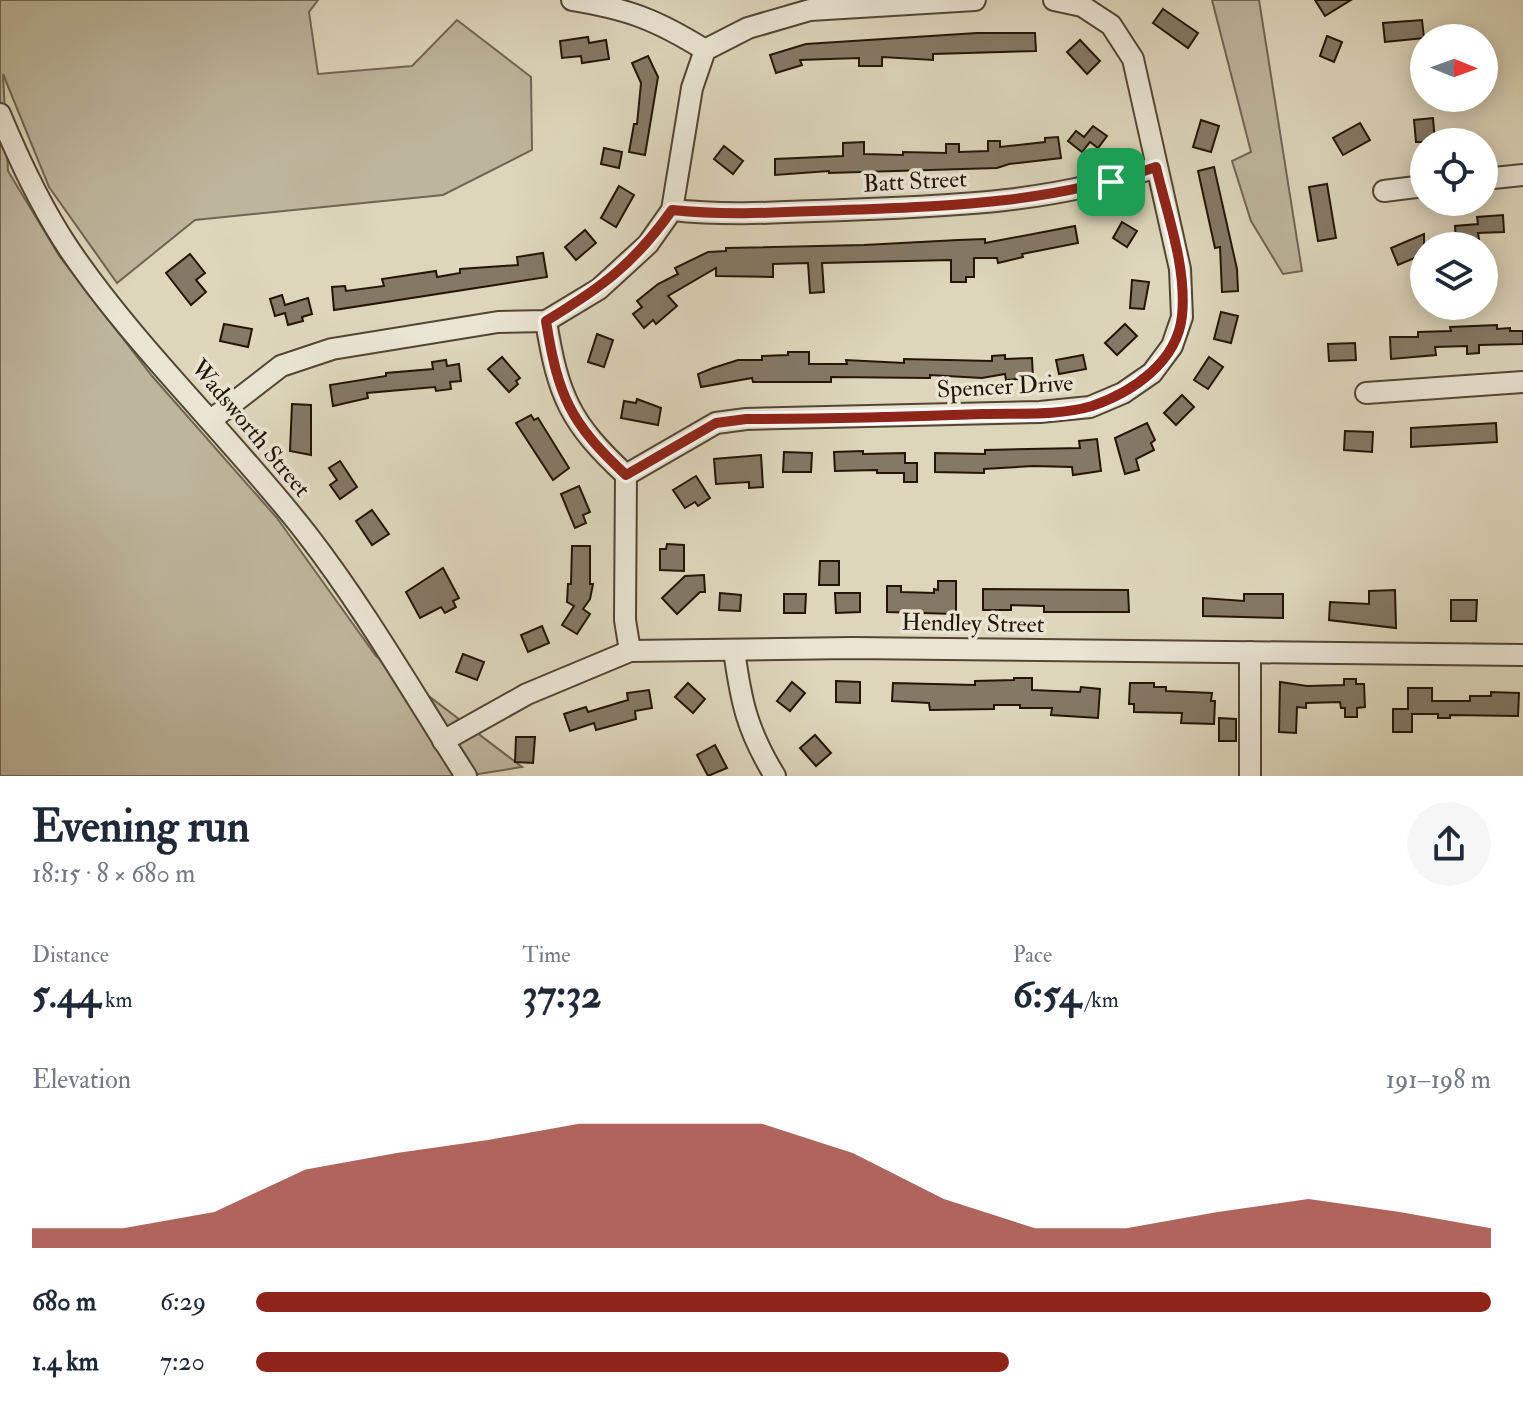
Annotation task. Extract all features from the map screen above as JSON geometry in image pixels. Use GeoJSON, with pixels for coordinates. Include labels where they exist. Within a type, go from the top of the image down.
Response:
{"type":"FeatureCollection","features":[{"type":"Feature","properties":{"kind":"street"},"geometry":{"type":"LineString","coordinates":[[572,0],[621,8],[663,24],[705,50]]}},
{"type":"Feature","properties":{"kind":"street"},"geometry":{"type":"LineString","coordinates":[[211,420],[281,366],[332,349],[498,322],[546,321],[599,289],[648,244],[672,210],[692,88],[705,50],[748,28],[810,10],[975,0]]}},
{"type":"Feature","properties":{"kind":"street","name":"Spencer Drive"},"geometry":{"type":"LineString","coordinates":[[626,475],[716,423],[746,419],[1040,412],[1090,407],[1123,393],[1152,373],[1172,346],[1182,317],[1180,269],[1133,59],[1111,25],[1082,6],[1054,0]]}},
{"type":"Feature","properties":{"kind":"street","name":"Wadsworth Street"},"geometry":{"type":"LineString","coordinates":[[0,114],[32,186],[68,247],[102,294],[314,545],[466,776]]}},
{"type":"Feature","properties":{"kind":"street","name":"Batt Street"},"geometry":{"type":"LineString","coordinates":[[672,210],[712,214],[952,206],[1040,198],[1111,182],[1156,167]]}},
{"type":"Feature","properties":{"kind":"street"},"geometry":{"type":"LineString","coordinates":[[1498,178],[1523,175]]}},
{"type":"Feature","properties":{"kind":"street"},"geometry":{"type":"LineString","coordinates":[[1384,191],[1410,188]]}},
{"type":"Feature","properties":{"kind":"street"},"geometry":{"type":"LineString","coordinates":[[546,321],[554,368],[571,414],[599,450],[626,475],[625,620],[630,651]]}},
{"type":"Feature","properties":{"kind":"street"},"geometry":{"type":"LineString","coordinates":[[1366,393],[1523,382]]}},
{"type":"Feature","properties":{"kind":"street","name":"Hendley Street"},"geometry":{"type":"LineString","coordinates":[[443,741],[527,694],[630,651],[852,648],[1523,655]]}},
{"type":"Feature","properties":{"kind":"street"},"geometry":{"type":"LineString","coordinates":[[734,650],[742,707],[756,745],[775,776]]}},
{"type":"Feature","properties":{"kind":"street"},"geometry":{"type":"LineString","coordinates":[[1250,652],[1250,776]]}},
{"type":"Feature","properties":{"kind":"shaded area"},"geometry":{"type":"Polygon","coordinates":[[[0,0],[318,0],[309,12],[318,74],[412,66],[457,20],[531,77],[532,150],[443,195],[195,220],[117,283],[49,187],[3,74],[8,171],[60,257],[152,376],[277,518],[376,656],[522,767],[466,776],[0,776],[0,0]]]}},
{"type":"Feature","properties":{"kind":"shaded area"},"geometry":{"type":"Polygon","coordinates":[[[1212,0],[1259,0],[1302,271],[1283,274],[1251,221],[1232,161],[1251,152],[1212,0]]]}},
{"type":"Feature","properties":{"kind":"building"},"geometry":{"type":"Polygon","coordinates":[[[1315,0],[1351,0],[1325,16],[1315,0]]]}},
{"type":"Feature","properties":{"kind":"building"},"geometry":{"type":"Polygon","coordinates":[[[1163,9],[1198,33],[1188,48],[1153,23],[1163,9]]]}},
{"type":"Feature","properties":{"kind":"building"},"geometry":{"type":"Polygon","coordinates":[[[1422,20],[1422,24],[1410,24],[1410,39],[1385,42],[1383,23],[1422,20]]]}},
{"type":"Feature","properties":{"kind":"building"},"geometry":{"type":"Polygon","coordinates":[[[977,33],[1035,33],[1036,51],[933,54],[933,60],[882,57],[882,66],[859,66],[859,58],[800,60],[802,65],[776,73],[770,55],[806,44],[977,33]]]}},
{"type":"Feature","properties":{"kind":"building"},"geometry":{"type":"Polygon","coordinates":[[[1327,36],[1342,42],[1334,62],[1320,56],[1327,36]]]}},
{"type":"Feature","properties":{"kind":"building"},"geometry":{"type":"Polygon","coordinates":[[[588,37],[589,43],[606,40],[609,59],[582,63],[581,56],[562,58],[560,41],[588,37]]]}},
{"type":"Feature","properties":{"kind":"building"},"geometry":{"type":"Polygon","coordinates":[[[1080,40],[1100,61],[1087,74],[1067,52],[1080,40]]]}},
{"type":"Feature","properties":{"kind":"building"},"geometry":{"type":"Polygon","coordinates":[[[648,56],[658,77],[645,155],[629,152],[634,124],[637,124],[641,83],[632,63],[648,56]]]}},
{"type":"Feature","properties":{"kind":"building"},"geometry":{"type":"Polygon","coordinates":[[[1433,118],[1434,128],[1415,128],[1414,120],[1433,118]]]}},
{"type":"Feature","properties":{"kind":"building"},"geometry":{"type":"Polygon","coordinates":[[[1201,120],[1219,126],[1211,152],[1193,147],[1201,120]]]}},
{"type":"Feature","properties":{"kind":"building"},"geometry":{"type":"Polygon","coordinates":[[[1360,123],[1370,140],[1343,155],[1333,138],[1360,123]]]}},
{"type":"Feature","properties":{"kind":"building"},"geometry":{"type":"Polygon","coordinates":[[[1093,126],[1107,136],[1098,148],[1090,142],[1082,152],[1068,141],[1076,131],[1084,137],[1093,126]]]}},
{"type":"Feature","properties":{"kind":"building"},"geometry":{"type":"Polygon","coordinates":[[[1058,137],[1061,158],[997,168],[775,175],[775,159],[843,156],[843,143],[864,142],[864,154],[903,155],[903,152],[946,153],[946,144],[959,144],[959,152],[988,151],[988,141],[1000,141],[1000,147],[1045,142],[1045,138],[1058,137]]]}},
{"type":"Feature","properties":{"kind":"building"},"geometry":{"type":"Polygon","coordinates":[[[724,146],[743,161],[733,174],[714,159],[724,146]]]}},
{"type":"Feature","properties":{"kind":"building"},"geometry":{"type":"Polygon","coordinates":[[[604,148],[622,152],[619,168],[601,164],[604,148]]]}},
{"type":"Feature","properties":{"kind":"building"},"geometry":{"type":"Polygon","coordinates":[[[1214,167],[1237,269],[1238,291],[1222,292],[1220,247],[1215,248],[1198,171],[1214,167]]]}},
{"type":"Feature","properties":{"kind":"building"},"geometry":{"type":"Polygon","coordinates":[[[1327,184],[1336,238],[1318,241],[1309,187],[1327,184]]]}},
{"type":"Feature","properties":{"kind":"building"},"geometry":{"type":"Polygon","coordinates":[[[619,186],[634,195],[616,227],[601,218],[619,186]]]}},
{"type":"Feature","properties":{"kind":"building"},"geometry":{"type":"Polygon","coordinates":[[[1503,215],[1504,232],[1455,232],[1455,226],[1478,224],[1477,217],[1503,215]]]}},
{"type":"Feature","properties":{"kind":"building"},"geometry":{"type":"Polygon","coordinates":[[[1122,222],[1137,231],[1127,247],[1113,238],[1122,222]]]}},
{"type":"Feature","properties":{"kind":"building"},"geometry":{"type":"Polygon","coordinates":[[[1075,226],[1078,243],[1022,254],[1023,257],[998,263],[997,258],[974,258],[974,277],[966,277],[966,282],[951,282],[951,260],[822,263],[824,292],[810,293],[808,263],[773,264],[773,277],[716,276],[716,268],[668,296],[677,306],[656,324],[653,320],[644,328],[633,314],[642,307],[637,301],[658,284],[678,274],[675,268],[708,252],[726,251],[726,248],[985,239],[985,243],[1075,226]]]}},
{"type":"Feature","properties":{"kind":"building"},"geometry":{"type":"Polygon","coordinates":[[[585,230],[596,243],[576,260],[565,247],[585,230]]]}},
{"type":"Feature","properties":{"kind":"building"},"geometry":{"type":"Polygon","coordinates":[[[1410,240],[1410,260],[1398,265],[1391,248],[1410,240]]]}},
{"type":"Feature","properties":{"kind":"building"},"geometry":{"type":"Polygon","coordinates":[[[543,253],[547,277],[334,310],[332,287],[345,286],[346,291],[384,286],[382,279],[436,271],[437,277],[460,273],[460,269],[518,265],[517,257],[543,253]]]}},
{"type":"Feature","properties":{"kind":"building"},"geometry":{"type":"Polygon","coordinates":[[[190,254],[205,273],[196,280],[206,292],[191,305],[166,273],[190,254]]]}},
{"type":"Feature","properties":{"kind":"building"},"geometry":{"type":"Polygon","coordinates":[[[1132,280],[1149,282],[1144,309],[1130,308],[1132,280]]]}},
{"type":"Feature","properties":{"kind":"building"},"geometry":{"type":"Polygon","coordinates":[[[282,295],[285,305],[308,298],[312,314],[302,317],[303,321],[288,325],[285,313],[275,316],[270,299],[282,295]]]}},
{"type":"Feature","properties":{"kind":"building"},"geometry":{"type":"Polygon","coordinates":[[[1221,312],[1238,316],[1231,343],[1214,339],[1221,312]]]}},
{"type":"Feature","properties":{"kind":"building"},"geometry":{"type":"Polygon","coordinates":[[[224,324],[252,329],[248,347],[220,341],[224,324]]]}},
{"type":"Feature","properties":{"kind":"building"},"geometry":{"type":"Polygon","coordinates":[[[1125,324],[1137,336],[1117,355],[1105,343],[1125,324]]]}},
{"type":"Feature","properties":{"kind":"building"},"geometry":{"type":"Polygon","coordinates":[[[1497,325],[1497,329],[1523,331],[1523,344],[1479,345],[1479,353],[1467,354],[1467,346],[1435,347],[1436,355],[1391,359],[1390,337],[1418,337],[1418,332],[1451,331],[1450,327],[1497,325]]]}},
{"type":"Feature","properties":{"kind":"building"},"geometry":{"type":"Polygon","coordinates":[[[597,334],[613,340],[604,367],[588,362],[597,334]]]}},
{"type":"Feature","properties":{"kind":"building"},"geometry":{"type":"Polygon","coordinates":[[[1355,343],[1356,360],[1329,361],[1328,344],[1355,343]]]}},
{"type":"Feature","properties":{"kind":"building"},"geometry":{"type":"Polygon","coordinates":[[[788,352],[809,352],[809,364],[847,364],[846,360],[904,363],[904,359],[992,361],[992,356],[1005,355],[1005,359],[1032,358],[1033,378],[1006,380],[1005,374],[982,378],[930,375],[930,378],[831,377],[831,382],[753,382],[752,378],[701,387],[698,374],[738,360],[762,360],[762,356],[788,355],[788,352]]]}},
{"type":"Feature","properties":{"kind":"building"},"geometry":{"type":"Polygon","coordinates":[[[1083,355],[1086,369],[1059,374],[1056,360],[1083,355]]]}},
{"type":"Feature","properties":{"kind":"building"},"geometry":{"type":"Polygon","coordinates":[[[502,357],[520,378],[509,392],[488,369],[502,357]]]}},
{"type":"Feature","properties":{"kind":"building"},"geometry":{"type":"Polygon","coordinates":[[[1209,357],[1223,367],[1208,389],[1194,380],[1209,357]]]}},
{"type":"Feature","properties":{"kind":"building"},"geometry":{"type":"Polygon","coordinates":[[[446,360],[447,366],[459,364],[461,381],[450,382],[451,389],[436,391],[435,387],[367,393],[368,398],[333,406],[330,385],[386,376],[386,373],[433,369],[432,362],[446,360]]]}},
{"type":"Feature","properties":{"kind":"building"},"geometry":{"type":"Polygon","coordinates":[[[1182,395],[1194,407],[1176,425],[1164,413],[1182,395]]]}},
{"type":"Feature","properties":{"kind":"building"},"geometry":{"type":"Polygon","coordinates":[[[637,399],[661,408],[658,425],[621,418],[624,401],[636,403],[637,399]]]}},
{"type":"Feature","properties":{"kind":"building"},"geometry":{"type":"Polygon","coordinates":[[[292,404],[311,405],[311,455],[290,451],[292,404]]]}},
{"type":"Feature","properties":{"kind":"building"},"geometry":{"type":"Polygon","coordinates":[[[531,415],[534,420],[538,418],[569,468],[553,480],[516,423],[531,415]]]}},
{"type":"Feature","properties":{"kind":"building"},"geometry":{"type":"Polygon","coordinates":[[[1147,423],[1155,440],[1151,443],[1154,450],[1136,459],[1139,470],[1125,474],[1115,438],[1147,423]]]}},
{"type":"Feature","properties":{"kind":"building"},"geometry":{"type":"Polygon","coordinates":[[[1496,423],[1497,442],[1411,447],[1411,428],[1496,423]]]}},
{"type":"Feature","properties":{"kind":"building"},"geometry":{"type":"Polygon","coordinates":[[[1345,431],[1373,432],[1372,452],[1344,450],[1345,431]]]}},
{"type":"Feature","properties":{"kind":"building"},"geometry":{"type":"Polygon","coordinates":[[[1097,439],[1101,471],[1073,475],[1072,467],[1033,466],[984,469],[984,473],[935,472],[935,453],[985,454],[985,450],[1080,448],[1079,441],[1097,439]]]}},
{"type":"Feature","properties":{"kind":"building"},"geometry":{"type":"Polygon","coordinates":[[[863,451],[863,454],[905,453],[905,463],[917,463],[917,482],[904,482],[904,473],[835,471],[834,452],[863,451]]]}},
{"type":"Feature","properties":{"kind":"building"},"geometry":{"type":"Polygon","coordinates":[[[784,452],[812,453],[811,472],[783,472],[784,452]]]}},
{"type":"Feature","properties":{"kind":"building"},"geometry":{"type":"Polygon","coordinates":[[[761,455],[763,487],[749,488],[749,482],[716,484],[714,459],[761,455]]]}},
{"type":"Feature","properties":{"kind":"building"},"geometry":{"type":"Polygon","coordinates":[[[340,461],[357,487],[340,499],[330,485],[337,480],[329,468],[340,461]]]}},
{"type":"Feature","properties":{"kind":"building"},"geometry":{"type":"Polygon","coordinates":[[[696,476],[710,498],[698,506],[695,502],[685,508],[673,490],[696,476]]]}},
{"type":"Feature","properties":{"kind":"building"},"geometry":{"type":"Polygon","coordinates":[[[579,486],[590,512],[583,515],[586,523],[575,528],[561,494],[579,486]]]}},
{"type":"Feature","properties":{"kind":"building"},"geometry":{"type":"Polygon","coordinates":[[[372,510],[389,534],[372,545],[356,521],[372,510]]]}},
{"type":"Feature","properties":{"kind":"building"},"geometry":{"type":"Polygon","coordinates":[[[667,544],[684,545],[684,571],[660,570],[660,549],[666,549],[667,544]]]}},
{"type":"Feature","properties":{"kind":"building"},"geometry":{"type":"Polygon","coordinates":[[[572,546],[590,546],[590,584],[593,584],[590,599],[583,609],[590,614],[577,634],[562,625],[574,606],[567,602],[572,546]]]}},
{"type":"Feature","properties":{"kind":"building"},"geometry":{"type":"Polygon","coordinates":[[[820,561],[839,561],[839,585],[819,585],[820,561]]]}},
{"type":"Feature","properties":{"kind":"building"},"geometry":{"type":"Polygon","coordinates":[[[443,568],[459,598],[453,601],[456,607],[445,613],[441,607],[420,618],[406,592],[443,568]]]}},
{"type":"Feature","properties":{"kind":"building"},"geometry":{"type":"Polygon","coordinates":[[[704,575],[705,592],[700,592],[677,614],[662,598],[685,576],[704,575]]]}},
{"type":"Feature","properties":{"kind":"building"},"geometry":{"type":"Polygon","coordinates":[[[938,581],[956,581],[956,614],[887,612],[887,586],[901,586],[901,592],[934,593],[934,589],[938,590],[938,581]]]}},
{"type":"Feature","properties":{"kind":"building"},"geometry":{"type":"Polygon","coordinates":[[[983,589],[1128,590],[1129,612],[1044,612],[1044,606],[1011,605],[1011,610],[983,610],[983,589]]]}},
{"type":"Feature","properties":{"kind":"building"},"geometry":{"type":"Polygon","coordinates":[[[1395,590],[1396,628],[1329,620],[1330,602],[1369,604],[1369,591],[1395,590]]]}},
{"type":"Feature","properties":{"kind":"building"},"geometry":{"type":"Polygon","coordinates":[[[720,593],[741,595],[740,611],[719,610],[720,593]]]}},
{"type":"Feature","properties":{"kind":"building"},"geometry":{"type":"Polygon","coordinates":[[[835,593],[860,593],[860,612],[836,613],[835,593]]]}},
{"type":"Feature","properties":{"kind":"building"},"geometry":{"type":"Polygon","coordinates":[[[784,594],[806,594],[805,613],[784,613],[784,594]]]}},
{"type":"Feature","properties":{"kind":"building"},"geometry":{"type":"Polygon","coordinates":[[[1244,594],[1283,594],[1283,618],[1203,616],[1203,598],[1244,601],[1244,594]]]}},
{"type":"Feature","properties":{"kind":"building"},"geometry":{"type":"Polygon","coordinates":[[[1451,600],[1477,600],[1476,621],[1451,621],[1451,600]]]}},
{"type":"Feature","properties":{"kind":"building"},"geometry":{"type":"Polygon","coordinates":[[[542,626],[549,643],[528,652],[521,635],[542,626]]]}},
{"type":"Feature","properties":{"kind":"building"},"geometry":{"type":"Polygon","coordinates":[[[463,654],[484,662],[477,680],[456,672],[463,654]]]}},
{"type":"Feature","properties":{"kind":"building"},"geometry":{"type":"Polygon","coordinates":[[[1032,678],[1032,690],[1080,692],[1081,687],[1100,689],[1098,718],[1051,715],[1052,708],[1020,708],[1020,705],[994,705],[994,709],[930,710],[929,703],[892,701],[893,683],[975,685],[975,681],[1032,678]]]}},
{"type":"Feature","properties":{"kind":"building"},"geometry":{"type":"Polygon","coordinates":[[[1344,679],[1356,679],[1356,684],[1364,684],[1365,707],[1357,708],[1357,717],[1345,717],[1345,708],[1341,708],[1340,702],[1306,703],[1306,708],[1297,707],[1296,733],[1279,732],[1280,682],[1307,686],[1344,685],[1344,679]]]}},
{"type":"Feature","properties":{"kind":"building"},"geometry":{"type":"Polygon","coordinates":[[[836,681],[860,682],[860,703],[836,702],[836,681]]]}},
{"type":"Feature","properties":{"kind":"building"},"geometry":{"type":"Polygon","coordinates":[[[792,682],[805,693],[790,711],[777,701],[792,682]]]}},
{"type":"Feature","properties":{"kind":"building"},"geometry":{"type":"Polygon","coordinates":[[[688,683],[705,699],[693,713],[675,697],[688,683]]]}},
{"type":"Feature","properties":{"kind":"building"},"geometry":{"type":"Polygon","coordinates":[[[1130,683],[1154,683],[1154,687],[1166,687],[1166,691],[1212,693],[1211,701],[1215,701],[1214,724],[1181,723],[1182,713],[1134,712],[1134,704],[1129,704],[1130,683]]]}},
{"type":"Feature","properties":{"kind":"building"},"geometry":{"type":"Polygon","coordinates":[[[1408,688],[1432,688],[1432,701],[1470,701],[1470,696],[1491,696],[1491,692],[1519,693],[1518,716],[1450,715],[1450,718],[1438,718],[1438,714],[1412,714],[1412,732],[1393,732],[1393,709],[1408,709],[1408,688]]]}},
{"type":"Feature","properties":{"kind":"building"},"geometry":{"type":"Polygon","coordinates":[[[649,690],[652,708],[635,711],[636,719],[596,730],[594,723],[570,731],[564,714],[586,707],[588,712],[628,700],[627,693],[649,690]]]}},
{"type":"Feature","properties":{"kind":"building"},"geometry":{"type":"Polygon","coordinates":[[[1219,718],[1236,719],[1236,741],[1219,741],[1219,718]]]}},
{"type":"Feature","properties":{"kind":"building"},"geometry":{"type":"Polygon","coordinates":[[[815,735],[831,753],[816,766],[800,748],[815,735]]]}},
{"type":"Feature","properties":{"kind":"building"},"geometry":{"type":"Polygon","coordinates":[[[516,737],[535,737],[533,763],[515,762],[516,737]]]}},
{"type":"Feature","properties":{"kind":"building"},"geometry":{"type":"Polygon","coordinates":[[[715,745],[727,768],[708,776],[697,755],[715,745]]]}},
{"type":"Feature","properties":{"kind":"route"},"geometry":{"type":"LineString","coordinates":[[1156,167],[1180,269],[1182,317],[1172,346],[1152,373],[1123,393],[1090,407],[1040,412],[746,419],[716,423],[626,475],[599,450],[571,414],[554,368],[546,321],[599,289],[648,244],[672,210],[712,214],[952,206],[1040,198],[1111,182],[1156,167]]}}]}
